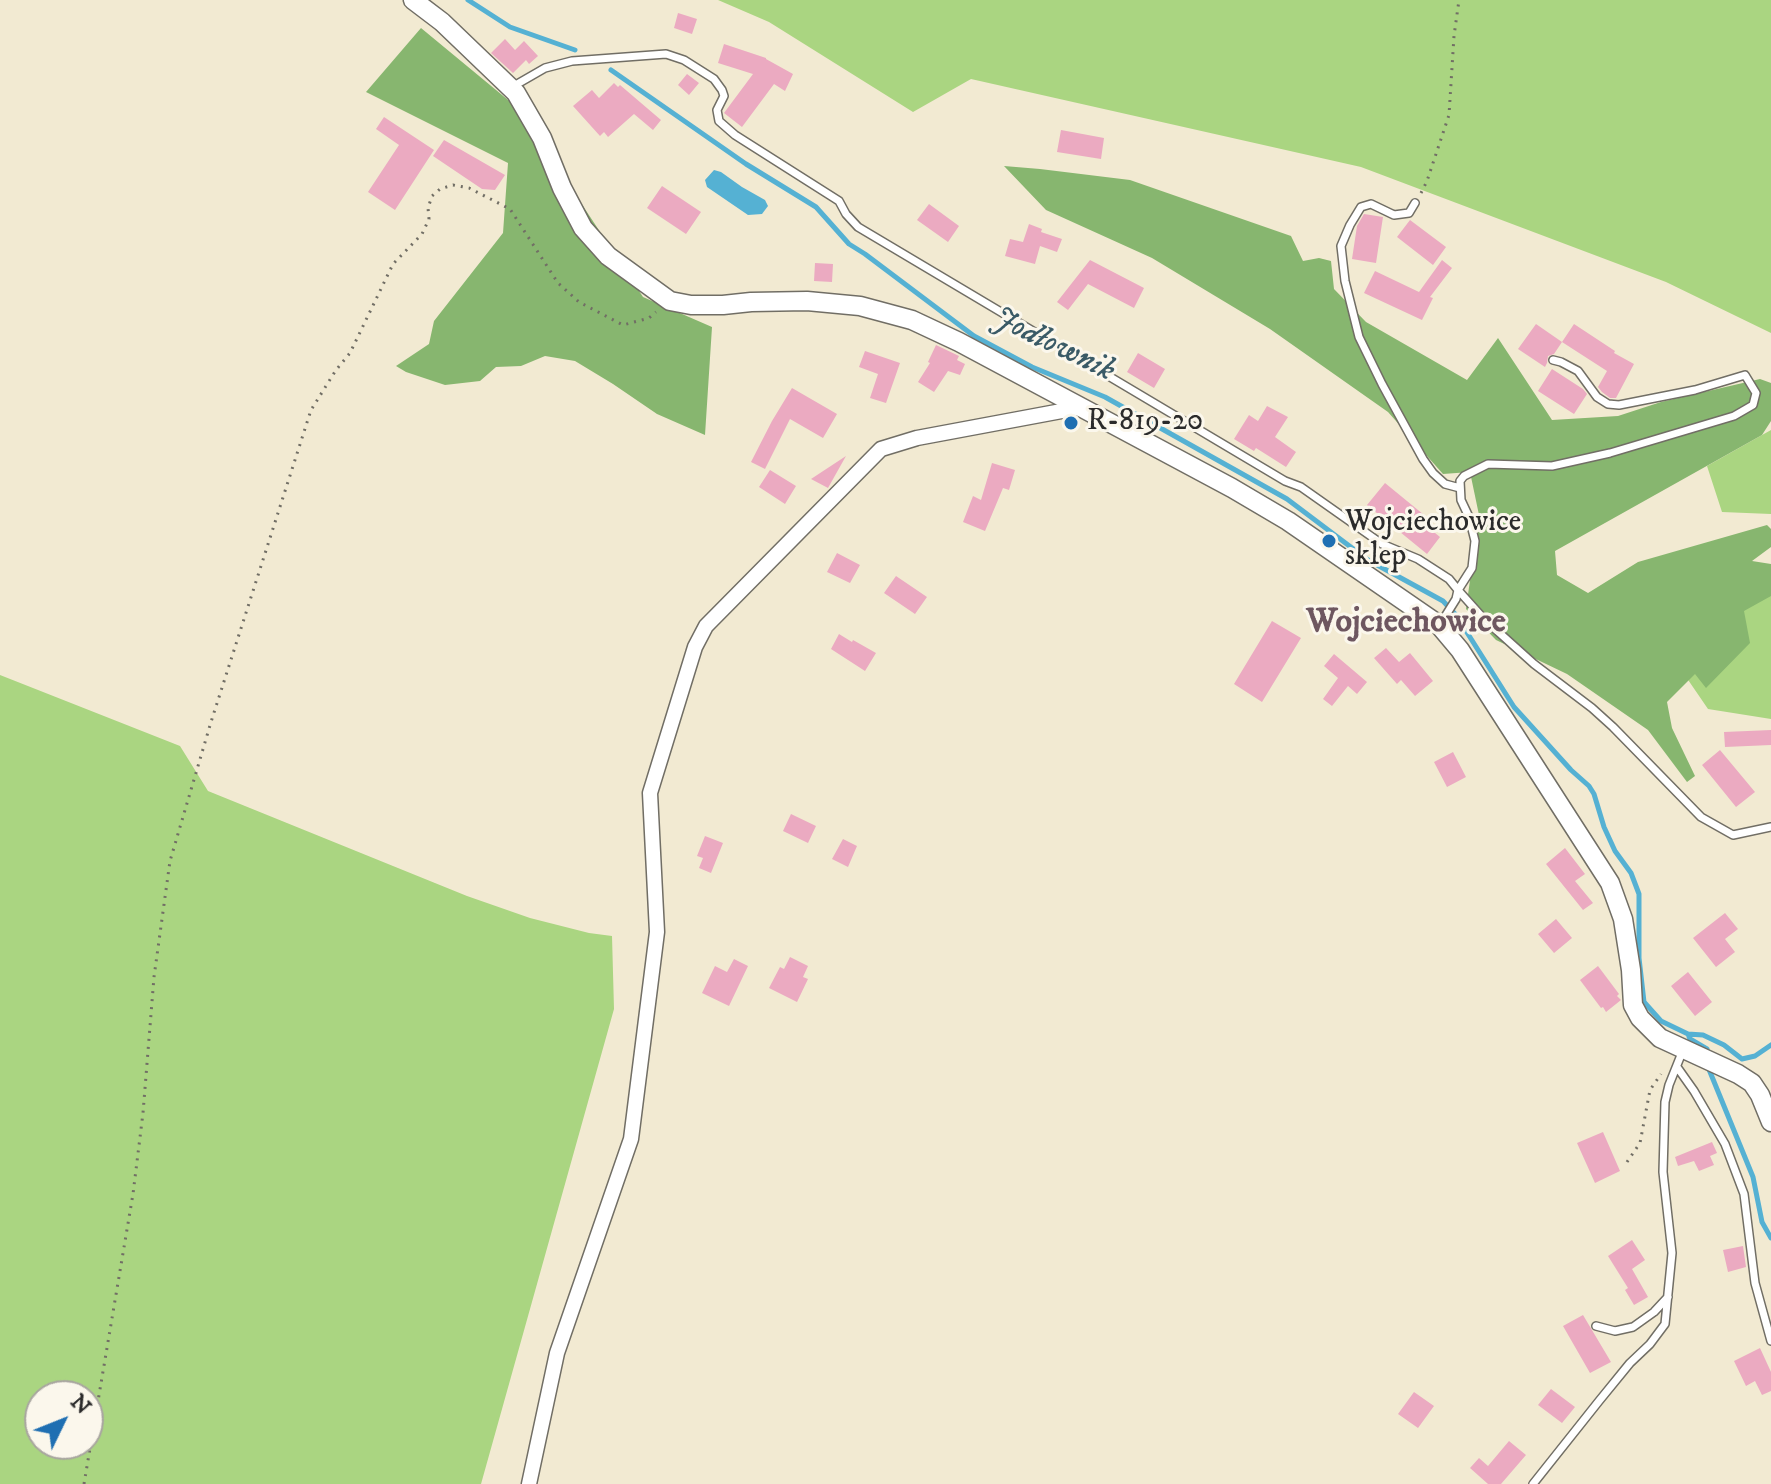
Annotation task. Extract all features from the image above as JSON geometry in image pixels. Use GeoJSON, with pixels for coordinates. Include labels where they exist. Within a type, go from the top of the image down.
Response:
{"type":"FeatureCollection","features":[{"type":"Feature","properties":{"kind":"street"},"geometry":{"type":"LineString","coordinates":[[413,0],[442,22],[516,93],[542,138],[562,188],[583,228],[608,256],[670,301],[691,305],[807,301],[860,306],[912,320],[1083,407],[1232,488],[1288,521],[1439,625],[1460,650],[1610,883],[1623,919],[1633,1005],[1640,1018],[1679,1059],[1738,1074],[1752,1083],[1771,1122]]}},
{"type":"Feature","properties":{"kind":"street"},"geometry":{"type":"LineString","coordinates":[[529,1484],[557,1353],[631,1139],[657,932],[650,793],[695,647],[706,626],[881,449],[917,438],[1083,407]]}},
{"type":"Feature","properties":{"kind":"lane"},"geometry":{"type":"LineString","coordinates":[[511,88],[545,68],[572,61],[666,54],[684,60],[714,79],[722,90],[724,96],[717,110],[719,121],[735,135],[839,201],[858,227],[1285,481],[1301,487],[1382,544],[1418,559],[1449,579],[1484,619],[1534,664],[1613,727],[1701,817],[1733,835],[1771,827]]}},
{"type":"Feature","properties":{"kind":"lane"},"geometry":{"type":"LineString","coordinates":[[1415,203],[1409,213],[1394,215],[1371,204],[1361,207],[1341,246],[1345,281],[1359,337],[1423,459],[1445,484],[1460,488]]}},
{"type":"Feature","properties":{"kind":"lane"},"geometry":{"type":"LineString","coordinates":[[1439,625],[1472,568],[1475,541],[1461,500],[1460,481],[1464,476],[1488,464],[1552,466],[1610,453],[1734,416],[1753,405],[1756,393],[1745,375],[1695,390],[1619,405],[1608,404],[1597,397],[1578,371],[1553,360]]}},
{"type":"Feature","properties":{"kind":"lane"},"geometry":{"type":"LineString","coordinates":[[1533,1484],[1622,1372],[1665,1324],[1672,1253],[1663,1172],[1665,1102],[1679,1059]]}},
{"type":"Feature","properties":{"kind":"lane"},"geometry":{"type":"LineString","coordinates":[[1679,1059],[1725,1144],[1744,1194],[1755,1283],[1771,1341]]}},
{"type":"Feature","properties":{"kind":"lane"},"geometry":{"type":"LineString","coordinates":[[1596,1326],[1615,1331],[1633,1327],[1668,1297]]}},
{"type":"Feature","properties":{"kind":"path"},"geometry":{"type":"LineString","coordinates":[[1415,203],[1427,181],[1449,115],[1459,0]]}},
{"type":"Feature","properties":{"kind":"path"},"geometry":{"type":"LineString","coordinates":[[84,1484],[133,1194],[154,977],[170,861],[311,410],[350,353],[393,264],[422,234],[429,219],[428,208],[432,196],[440,189],[453,185],[469,188],[510,209],[558,283],[579,302],[598,313],[623,325],[649,318],[670,301]]}},
{"type":"Feature","properties":{"kind":"path"},"geometry":{"type":"LineString","coordinates":[[1627,1162],[1640,1143],[1650,1090],[1664,1070],[1679,1059]]}},
{"type":"Feature","properties":{"kind":"green space"},"geometry":{"type":"Polygon","coordinates":[[[718,0],[1771,0],[1771,333],[1666,282],[1361,167],[971,79],[913,112],[769,22],[718,0]]]}},
{"type":"Feature","properties":{"kind":"green space"},"geometry":{"type":"Polygon","coordinates":[[[421,28],[519,109],[643,297],[712,327],[705,435],[657,414],[575,361],[545,356],[521,366],[496,367],[480,381],[445,385],[396,366],[429,344],[434,321],[503,233],[508,163],[366,92],[421,28]]]}},
{"type":"Feature","properties":{"kind":"green space"},"geometry":{"type":"Polygon","coordinates":[[[1004,166],[1130,180],[1291,236],[1303,261],[1319,258],[1331,261],[1334,289],[1366,322],[1467,380],[1498,338],[1552,420],[1618,416],[1661,402],[1760,379],[1771,383],[1771,421],[1762,435],[1555,551],[1557,575],[1588,593],[1638,562],[1767,525],[1771,529],[1771,547],[1752,561],[1771,564],[1771,596],[1744,611],[1750,643],[1706,688],[1695,674],[1667,702],[1672,728],[1695,776],[1687,782],[1648,730],[1567,674],[1496,640],[1466,609],[1479,515],[1470,472],[1443,474],[1388,412],[1270,329],[1152,258],[1046,210],[1004,166]]]}},
{"type":"Feature","properties":{"kind":"green space"},"geometry":{"type":"Polygon","coordinates":[[[1771,430],[1771,514],[1722,512],[1707,466],[1771,430]]]}},
{"type":"Feature","properties":{"kind":"green space"},"geometry":{"type":"Polygon","coordinates":[[[1771,593],[1771,719],[1708,709],[1682,671],[1736,614],[1771,593]]]}},
{"type":"Feature","properties":{"kind":"green space"},"geometry":{"type":"Polygon","coordinates":[[[0,675],[180,746],[208,791],[467,896],[530,918],[612,936],[614,1009],[481,1484],[0,1484],[0,675]]]}},
{"type":"Feature","properties":{"kind":"water"},"geometry":{"type":"Polygon","coordinates":[[[714,170],[765,200],[768,206],[762,214],[748,215],[707,187],[705,180],[714,170]]]}},
{"type":"Feature","properties":{"kind":"building"},"geometry":{"type":"Polygon","coordinates":[[[678,13],[697,19],[692,34],[674,28],[678,13]]]}},
{"type":"Feature","properties":{"kind":"building"},"geometry":{"type":"Polygon","coordinates":[[[505,39],[515,50],[524,41],[538,56],[529,64],[526,60],[513,73],[491,53],[505,39]]]}},
{"type":"Feature","properties":{"kind":"building"},"geometry":{"type":"Polygon","coordinates":[[[724,44],[766,58],[793,74],[785,91],[774,84],[742,127],[724,113],[753,74],[718,63],[724,44]]]}},
{"type":"Feature","properties":{"kind":"building"},"geometry":{"type":"Polygon","coordinates":[[[687,74],[699,83],[689,95],[678,85],[687,74]]]}},
{"type":"Feature","properties":{"kind":"building"},"geometry":{"type":"Polygon","coordinates":[[[614,83],[661,120],[653,130],[634,114],[608,137],[604,132],[600,136],[573,106],[592,90],[599,98],[614,83]]]}},
{"type":"Feature","properties":{"kind":"building"},"geometry":{"type":"Polygon","coordinates":[[[384,117],[434,150],[395,210],[368,192],[399,145],[376,129],[384,117]]]}},
{"type":"Feature","properties":{"kind":"building"},"geometry":{"type":"Polygon","coordinates":[[[1061,130],[1104,138],[1101,159],[1057,152],[1061,130]]]}},
{"type":"Feature","properties":{"kind":"building"},"geometry":{"type":"Polygon","coordinates":[[[444,140],[505,175],[495,190],[482,189],[433,156],[444,140]]]}},
{"type":"Feature","properties":{"kind":"building"},"geometry":{"type":"Polygon","coordinates":[[[662,186],[701,212],[686,234],[647,208],[662,186]]]}},
{"type":"Feature","properties":{"kind":"building"},"geometry":{"type":"Polygon","coordinates":[[[929,204],[959,226],[948,242],[917,220],[929,204]]]}},
{"type":"Feature","properties":{"kind":"building"},"geometry":{"type":"Polygon","coordinates":[[[1364,214],[1383,217],[1376,263],[1352,259],[1357,226],[1364,214]]]}},
{"type":"Feature","properties":{"kind":"building"},"geometry":{"type":"Polygon","coordinates":[[[1410,220],[1446,247],[1433,265],[1397,237],[1410,220]]]}},
{"type":"Feature","properties":{"kind":"building"},"geometry":{"type":"Polygon","coordinates":[[[1029,224],[1062,239],[1057,252],[1040,246],[1035,264],[1005,256],[1010,239],[1023,242],[1029,224]]]}},
{"type":"Feature","properties":{"kind":"building"},"geometry":{"type":"Polygon","coordinates":[[[1090,260],[1144,288],[1134,308],[1088,284],[1068,310],[1057,302],[1090,260]]]}},
{"type":"Feature","properties":{"kind":"building"},"geometry":{"type":"Polygon","coordinates":[[[1442,260],[1452,268],[1430,297],[1433,298],[1422,320],[1364,293],[1375,271],[1419,292],[1442,260]]]}},
{"type":"Feature","properties":{"kind":"building"},"geometry":{"type":"Polygon","coordinates":[[[815,263],[833,264],[832,282],[814,281],[815,263]]]}},
{"type":"Feature","properties":{"kind":"building"},"geometry":{"type":"Polygon","coordinates":[[[1536,324],[1562,342],[1554,354],[1548,356],[1545,367],[1518,349],[1536,324]]]}},
{"type":"Feature","properties":{"kind":"building"},"geometry":{"type":"Polygon","coordinates":[[[1574,324],[1634,364],[1616,398],[1610,398],[1598,387],[1607,371],[1562,342],[1574,324]]]}},
{"type":"Feature","properties":{"kind":"building"},"geometry":{"type":"Polygon","coordinates":[[[936,345],[959,356],[957,360],[965,364],[960,375],[948,371],[934,392],[918,382],[930,363],[936,345]]]}},
{"type":"Feature","properties":{"kind":"building"},"geometry":{"type":"Polygon","coordinates":[[[865,351],[900,363],[886,403],[870,398],[878,374],[859,367],[865,351]]]}},
{"type":"Feature","properties":{"kind":"building"},"geometry":{"type":"Polygon","coordinates":[[[1138,353],[1165,369],[1154,388],[1127,372],[1138,353]]]}},
{"type":"Feature","properties":{"kind":"building"},"geometry":{"type":"Polygon","coordinates":[[[1552,369],[1587,394],[1574,414],[1538,391],[1552,369]]]}},
{"type":"Feature","properties":{"kind":"building"},"geometry":{"type":"Polygon","coordinates":[[[792,388],[837,414],[823,438],[790,419],[765,469],[751,462],[792,388]]]}},
{"type":"Feature","properties":{"kind":"building"},"geometry":{"type":"Polygon","coordinates":[[[1267,406],[1288,417],[1275,437],[1296,452],[1286,467],[1256,448],[1254,451],[1234,439],[1249,415],[1258,421],[1267,406]]]}},
{"type":"Feature","properties":{"kind":"building"},"geometry":{"type":"Polygon","coordinates":[[[846,456],[828,488],[811,479],[846,456]]]}},
{"type":"Feature","properties":{"kind":"building"},"geometry":{"type":"Polygon","coordinates":[[[992,463],[1015,470],[1009,490],[1003,488],[985,531],[963,522],[973,496],[981,500],[992,463]]]}},
{"type":"Feature","properties":{"kind":"building"},"geometry":{"type":"Polygon","coordinates":[[[770,470],[796,486],[785,504],[759,487],[770,470]]]}},
{"type":"Feature","properties":{"kind":"building"},"geometry":{"type":"Polygon","coordinates":[[[1385,483],[1429,519],[1424,524],[1440,537],[1427,554],[1367,505],[1385,483]]]}},
{"type":"Feature","properties":{"kind":"building"},"geometry":{"type":"Polygon","coordinates":[[[837,553],[860,565],[850,583],[827,572],[837,553]]]}},
{"type":"Feature","properties":{"kind":"building"},"geometry":{"type":"Polygon","coordinates":[[[896,576],[927,597],[915,614],[884,593],[896,576]]]}},
{"type":"Feature","properties":{"kind":"building"},"geometry":{"type":"Polygon","coordinates":[[[1272,621],[1301,638],[1262,702],[1234,684],[1272,621]]]}},
{"type":"Feature","properties":{"kind":"building"},"geometry":{"type":"Polygon","coordinates":[[[839,634],[876,653],[865,671],[831,649],[839,634]]]}},
{"type":"Feature","properties":{"kind":"building"},"geometry":{"type":"Polygon","coordinates":[[[1386,648],[1399,662],[1410,653],[1433,681],[1415,696],[1401,680],[1397,684],[1374,658],[1386,648]]]}},
{"type":"Feature","properties":{"kind":"building"},"geometry":{"type":"Polygon","coordinates":[[[1334,654],[1367,682],[1357,694],[1348,686],[1332,706],[1323,699],[1338,678],[1324,666],[1334,654]]]}},
{"type":"Feature","properties":{"kind":"building"},"geometry":{"type":"Polygon","coordinates":[[[1771,730],[1771,745],[1725,747],[1724,732],[1771,730]]]}},
{"type":"Feature","properties":{"kind":"building"},"geometry":{"type":"Polygon","coordinates":[[[1720,750],[1755,792],[1736,807],[1702,765],[1720,750]]]}},
{"type":"Feature","properties":{"kind":"building"},"geometry":{"type":"Polygon","coordinates":[[[1453,752],[1466,777],[1447,787],[1434,762],[1453,752]]]}},
{"type":"Feature","properties":{"kind":"building"},"geometry":{"type":"Polygon","coordinates":[[[791,814],[816,826],[808,843],[783,831],[791,814]]]}},
{"type":"Feature","properties":{"kind":"building"},"geometry":{"type":"Polygon","coordinates":[[[705,836],[723,843],[711,873],[699,868],[703,858],[697,856],[705,836]]]}},
{"type":"Feature","properties":{"kind":"building"},"geometry":{"type":"Polygon","coordinates":[[[843,839],[857,846],[848,867],[832,859],[843,839]]]}},
{"type":"Feature","properties":{"kind":"building"},"geometry":{"type":"Polygon","coordinates":[[[1565,848],[1585,874],[1575,881],[1593,903],[1583,910],[1546,864],[1565,848]]]}},
{"type":"Feature","properties":{"kind":"building"},"geometry":{"type":"Polygon","coordinates":[[[1725,913],[1738,929],[1725,939],[1735,952],[1716,967],[1693,938],[1725,913]]]}},
{"type":"Feature","properties":{"kind":"building"},"geometry":{"type":"Polygon","coordinates":[[[1556,919],[1572,938],[1554,953],[1538,934],[1556,919]]]}},
{"type":"Feature","properties":{"kind":"building"},"geometry":{"type":"Polygon","coordinates":[[[790,957],[808,966],[803,977],[808,979],[797,1002],[769,988],[780,967],[784,969],[790,957]]]}},
{"type":"Feature","properties":{"kind":"building"},"geometry":{"type":"Polygon","coordinates":[[[734,959],[748,966],[729,1006],[702,993],[715,966],[727,972],[734,959]]]}},
{"type":"Feature","properties":{"kind":"building"},"geometry":{"type":"Polygon","coordinates":[[[1598,966],[1621,1000],[1606,1012],[1580,980],[1598,966]]]}},
{"type":"Feature","properties":{"kind":"building"},"geometry":{"type":"Polygon","coordinates":[[[1688,972],[1712,1002],[1695,1016],[1671,986],[1688,972]]]}},
{"type":"Feature","properties":{"kind":"building"},"geometry":{"type":"Polygon","coordinates":[[[1603,1132],[1620,1171],[1595,1183],[1577,1143],[1603,1132]]]}},
{"type":"Feature","properties":{"kind":"building"},"geometry":{"type":"Polygon","coordinates":[[[1712,1142],[1717,1153],[1710,1156],[1714,1165],[1699,1171],[1694,1161],[1678,1166],[1675,1157],[1712,1142]]]}},
{"type":"Feature","properties":{"kind":"building"},"geometry":{"type":"Polygon","coordinates":[[[1632,1240],[1645,1260],[1632,1269],[1648,1297],[1634,1305],[1625,1290],[1628,1288],[1608,1256],[1632,1240]]]}},
{"type":"Feature","properties":{"kind":"building"},"geometry":{"type":"Polygon","coordinates":[[[1743,1246],[1746,1267],[1728,1272],[1723,1250],[1743,1246]]]}},
{"type":"Feature","properties":{"kind":"building"},"geometry":{"type":"Polygon","coordinates":[[[1583,1315],[1611,1362],[1590,1373],[1563,1326],[1583,1315]]]}},
{"type":"Feature","properties":{"kind":"building"},"geometry":{"type":"Polygon","coordinates":[[[1760,1348],[1771,1372],[1771,1391],[1762,1395],[1755,1381],[1746,1386],[1734,1361],[1760,1348]]]}},
{"type":"Feature","properties":{"kind":"building"},"geometry":{"type":"Polygon","coordinates":[[[1551,1389],[1575,1407],[1562,1423],[1538,1405],[1551,1389]]]}},
{"type":"Feature","properties":{"kind":"building"},"geometry":{"type":"Polygon","coordinates":[[[1414,1392],[1434,1406],[1418,1428],[1398,1414],[1414,1392]]]}},
{"type":"Feature","properties":{"kind":"building"},"geometry":{"type":"Polygon","coordinates":[[[1509,1441],[1526,1455],[1501,1484],[1488,1484],[1470,1468],[1479,1458],[1488,1466],[1509,1441]]]}},
{"type":"Feature","properties":{"kind":"waterway","name":"Jodłownik"},"geometry":{"type":"LineString","coordinates":[[468,0],[510,27],[575,50]]}},
{"type":"Feature","properties":{"kind":"waterway","name":"Jodłownik"},"geometry":{"type":"LineString","coordinates":[[611,70],[746,164],[816,207],[849,244],[974,336],[1032,367],[1105,397],[1287,499],[1368,560],[1443,601],[1456,615],[1514,707],[1594,794],[1604,827],[1615,851],[1631,873],[1639,894],[1639,958],[1644,1002],[1661,1021],[1688,1034],[1690,1039],[1707,1049]]}},
{"type":"Feature","properties":{"kind":"waterway"},"geometry":{"type":"LineString","coordinates":[[1688,1034],[1703,1035],[1724,1045],[1742,1059],[1755,1056],[1771,1045]]}},
{"type":"Feature","properties":{"kind":"waterway","name":"Jodłownik"},"geometry":{"type":"LineString","coordinates":[[1708,1067],[1753,1177],[1762,1222],[1771,1238]]}},
{"type":"Feature","properties":{"kind":"place","name":"R-819-20"},"geometry":{"type":"Point","coordinates":[1071,423]}},
{"type":"Feature","properties":{"kind":"place","name":"Wojciechowice sklep"},"geometry":{"type":"Point","coordinates":[1329,541]}},
{"type":"Feature","properties":{"kind":"district","name":"Wojciechowice"},"geometry":{"type":"Point","coordinates":[1406,624]}}]}
